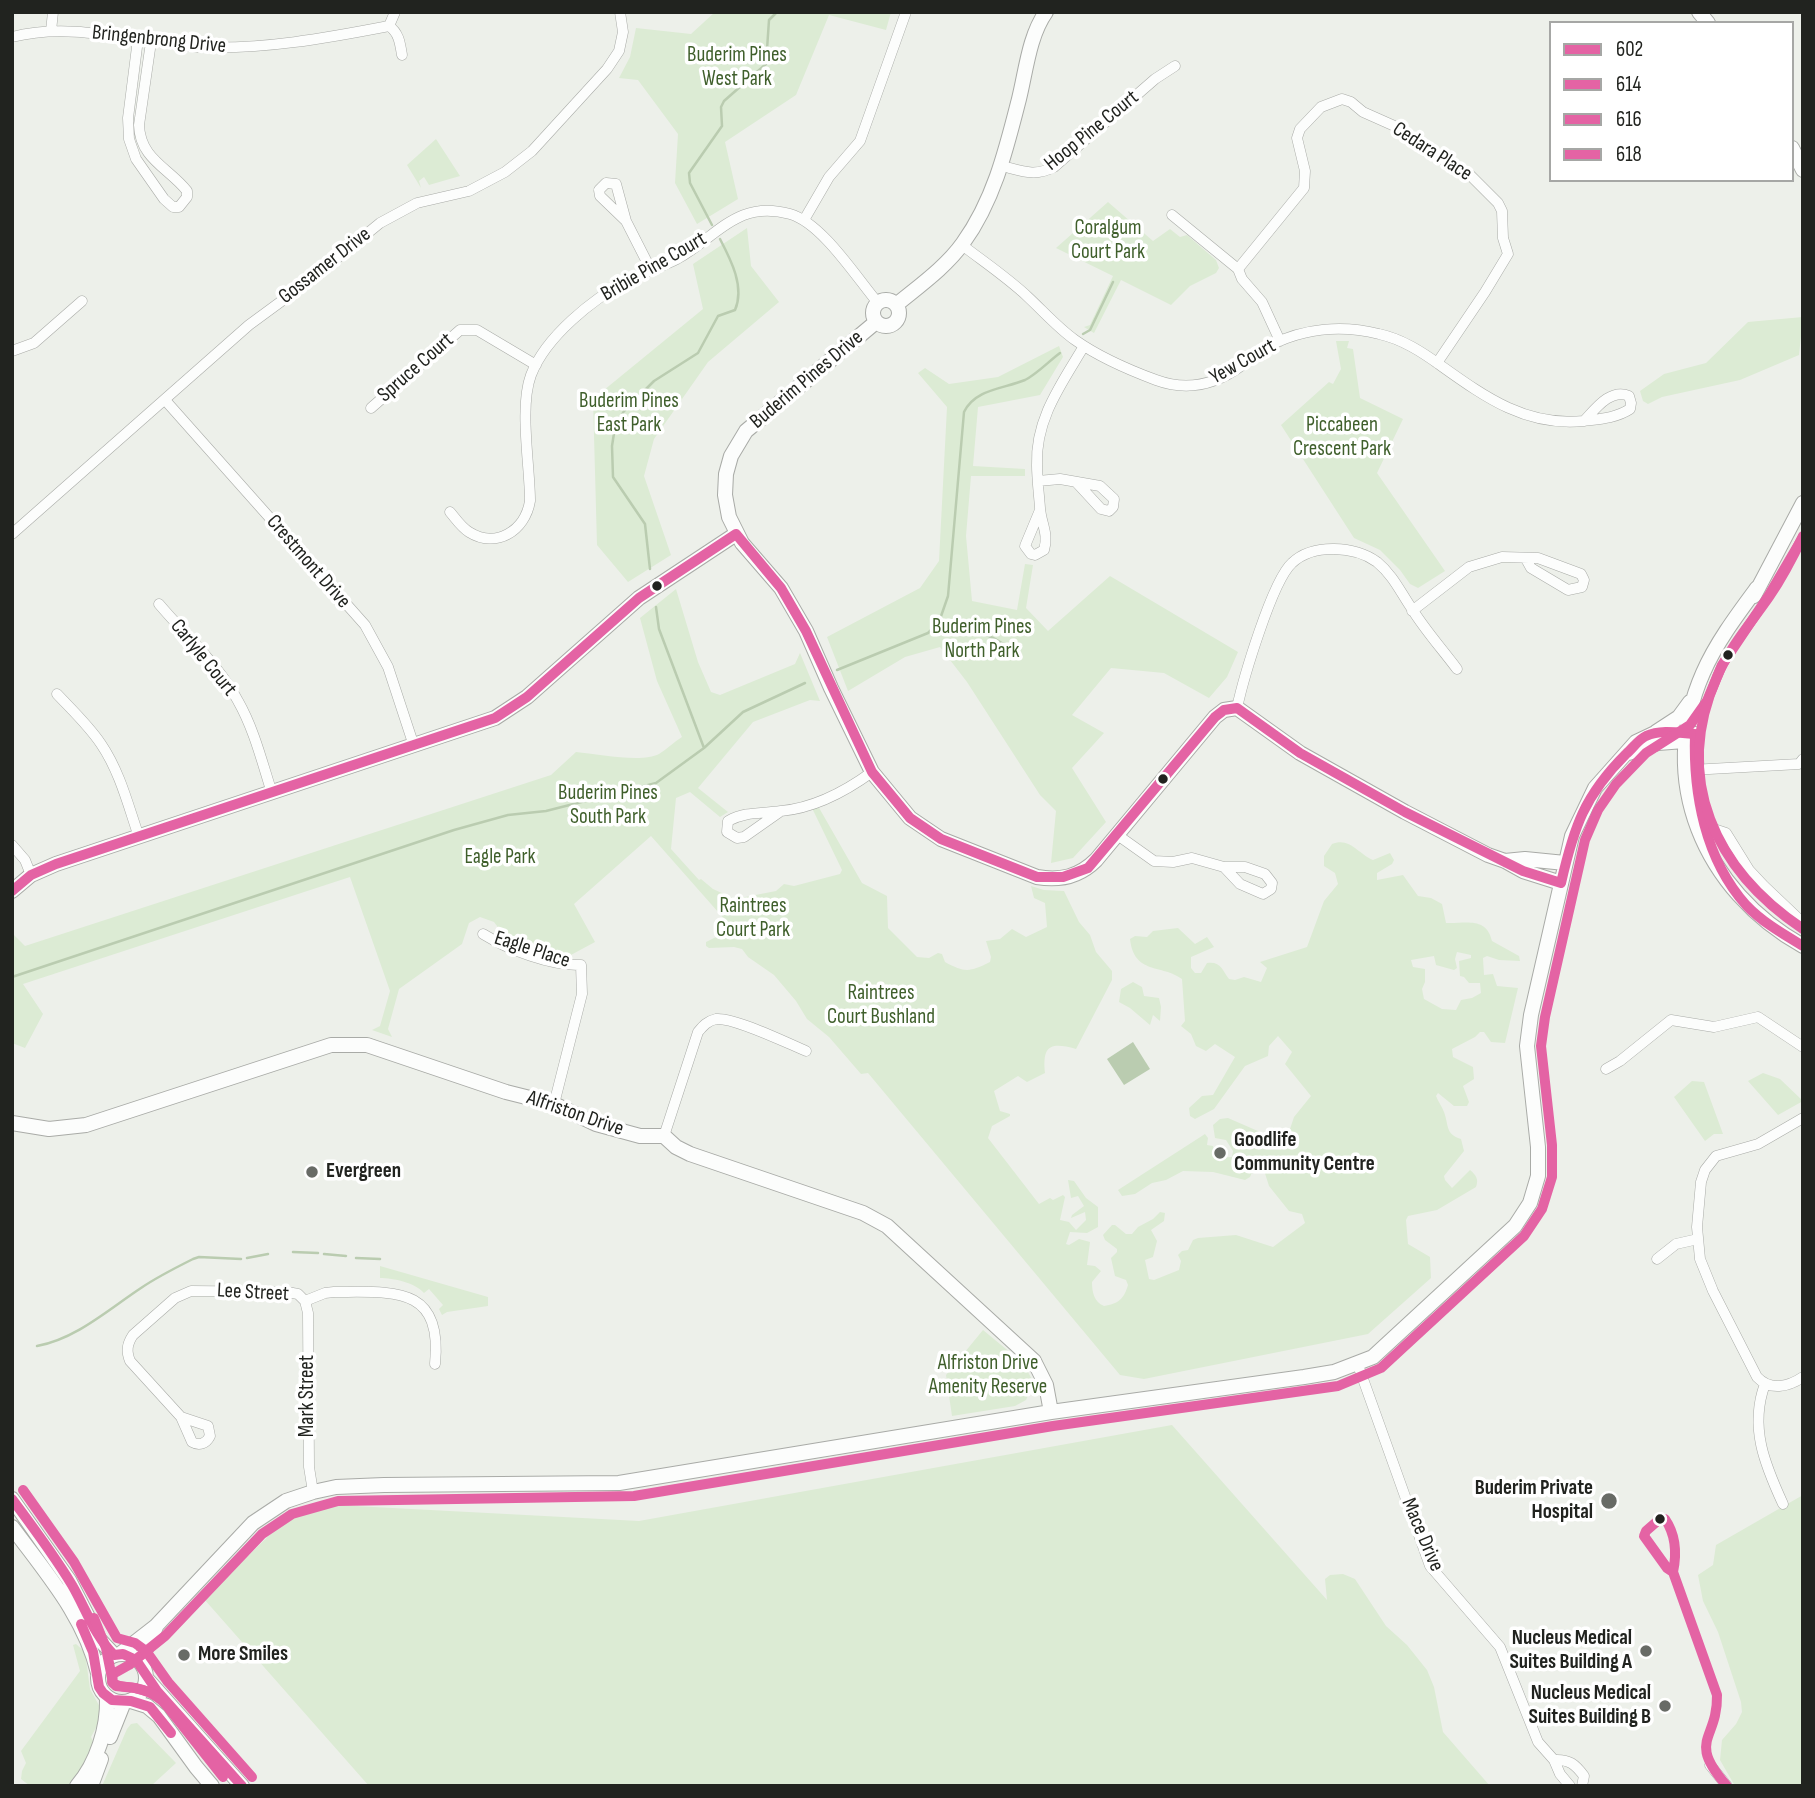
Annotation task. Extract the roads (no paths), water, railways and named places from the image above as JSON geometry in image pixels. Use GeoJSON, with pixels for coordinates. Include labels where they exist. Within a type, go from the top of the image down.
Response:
{"type":"FeatureCollection","features":[{"type":"Feature","properties":{"kind":"street"},"geometry":{"type":"LineString","coordinates":[[51,31],[52,12]]}},
{"type":"Feature","properties":{"kind":"street"},"geometry":{"type":"LineString","coordinates":[[395,12],[389,26],[395,30],[402,55]]}},
{"type":"Feature","properties":{"kind":"street","name":"Gossamer Drive"},"geometry":{"type":"LineString","coordinates":[[12,534],[249,325],[313,278],[380,223],[417,203],[469,191],[505,172],[532,150],[607,69],[619,51],[623,32],[620,12]]}},
{"type":"Feature","properties":{"kind":"street"},"geometry":{"type":"LineString","coordinates":[[804,220],[829,177],[860,141],[906,12]]}},
{"type":"Feature","properties":{"kind":"street"},"geometry":{"type":"LineString","coordinates":[[896,305],[933,275],[962,245],[986,205],[1002,166],[1032,47],[1046,12]]}},
{"type":"Feature","properties":{"kind":"street","name":"Bringenbrong Drive"},"geometry":{"type":"LineString","coordinates":[[12,37],[51,31],[74,31],[196,47],[243,47],[389,26]]}},
{"type":"Feature","properties":{"kind":"street"},"geometry":{"type":"LineString","coordinates":[[138,40],[128,118],[129,139],[136,159],[164,199],[173,207],[179,207],[187,197],[187,191],[148,155],[139,137],[140,112],[151,42]]}},
{"type":"Feature","properties":{"kind":"street","name":"Hoop Pine Court"},"geometry":{"type":"LineString","coordinates":[[1002,166],[1034,174],[1054,167],[1155,79],[1175,66]]}},
{"type":"Feature","properties":{"kind":"street","name":"Cedara Place"},"geometry":{"type":"LineString","coordinates":[[1238,269],[1304,188],[1305,172],[1297,138],[1300,129],[1321,107],[1342,99],[1351,102],[1363,112],[1399,128],[1419,146],[1469,174],[1498,203],[1504,221],[1503,239],[1507,254],[1437,363]]}},
{"type":"Feature","properties":{"kind":"street"},"geometry":{"type":"LineString","coordinates":[[1794,152],[1803,170]]}},
{"type":"Feature","properties":{"kind":"street","name":"Bribie Pine Court"},"geometry":{"type":"LineString","coordinates":[[450,512],[466,530],[491,539],[506,536],[520,526],[530,501],[526,398],[527,386],[536,365],[562,330],[588,306],[613,289],[688,252],[725,223],[744,214],[775,211],[804,220],[819,232],[878,303]]}},
{"type":"Feature","properties":{"kind":"street"},"geometry":{"type":"LineString","coordinates":[[1172,215],[1238,269],[1242,279],[1262,303],[1280,341]]}},
{"type":"Feature","properties":{"kind":"street"},"geometry":{"type":"LineString","coordinates":[[626,221],[651,270]]}},
{"type":"Feature","properties":{"kind":"street","name":"Yew Court"},"geometry":{"type":"LineString","coordinates":[[962,245],[1027,296],[1053,322],[1084,346],[1157,380],[1186,385],[1206,384],[1224,377],[1262,350],[1280,341],[1311,331],[1357,330],[1391,337],[1437,363],[1487,398],[1513,411],[1545,420],[1585,420]]}},
{"type":"Feature","properties":{"kind":"street"},"geometry":{"type":"LineString","coordinates":[[890,301],[896,305],[899,313],[894,324],[887,327],[876,322],[873,314],[878,303],[890,301]]}},
{"type":"Feature","properties":{"kind":"street"},"geometry":{"type":"LineString","coordinates":[[12,351],[34,343],[82,302]]}},
{"type":"Feature","properties":{"kind":"street","name":"Buderim Pines Drive"},"geometry":{"type":"LineString","coordinates":[[876,322],[755,422],[739,441],[728,465],[724,484],[726,508],[736,534],[782,588],[806,631],[872,772],[910,818],[942,839],[1037,877],[1052,879],[1074,876],[1088,868],[1214,717],[1224,709],[1237,708]]}},
{"type":"Feature","properties":{"kind":"street","name":"Spruce Court"},"geometry":{"type":"LineString","coordinates":[[371,408],[460,330],[477,330],[536,365]]}},
{"type":"Feature","properties":{"kind":"street"},"geometry":{"type":"LineString","coordinates":[[1040,510],[1037,454],[1043,420],[1084,346]]}},
{"type":"Feature","properties":{"kind":"street","name":"Crestmont Drive"},"geometry":{"type":"LineString","coordinates":[[165,400],[365,625],[387,667],[414,746]]}},
{"type":"Feature","properties":{"kind":"street"},"geometry":{"type":"LineString","coordinates":[[1038,481],[1060,479],[1077,484]]}},
{"type":"Feature","properties":{"kind":"street"},"geometry":{"type":"LineString","coordinates":[[1690,737],[1712,675],[1803,503]]}},
{"type":"Feature","properties":{"kind":"street"},"geometry":{"type":"LineString","coordinates":[[12,891],[31,875],[56,864],[479,725],[507,712],[639,598],[736,534]]}},
{"type":"Feature","properties":{"kind":"street"},"geometry":{"type":"LineString","coordinates":[[1457,669],[1412,611],[1396,582],[1377,563],[1356,551],[1328,550],[1306,555],[1292,563],[1282,577],[1250,660],[1237,708],[1300,753],[1488,855],[1505,860],[1523,871],[1561,883]]}},
{"type":"Feature","properties":{"kind":"street"},"geometry":{"type":"LineString","coordinates":[[1412,611],[1469,567],[1502,557],[1538,558],[1581,574],[1584,580],[1582,587],[1568,590],[1531,568],[1526,559]]}},
{"type":"Feature","properties":{"kind":"street"},"geometry":{"type":"LineString","coordinates":[[98,1673],[104,1662],[156,1626],[253,1524],[285,1501],[313,1492],[336,1487],[384,1485],[619,1483],[1051,1412],[1334,1372],[1373,1357],[1411,1325],[1515,1226],[1530,1203],[1538,1176],[1538,1147],[1527,1046],[1531,1015],[1572,836],[1586,803],[1605,775],[1636,742],[1679,717],[1695,694],[1710,659],[1757,588]]}},
{"type":"Feature","properties":{"kind":"street","name":"Carlyle Court"},"geometry":{"type":"LineString","coordinates":[[159,604],[223,678],[238,700],[254,738],[271,793]]}},
{"type":"Feature","properties":{"kind":"street"},"geometry":{"type":"LineString","coordinates":[[57,694],[106,752],[139,837]]}},
{"type":"Feature","properties":{"kind":"street"},"geometry":{"type":"LineString","coordinates":[[1695,694],[1690,737],[1689,800],[1716,866],[1755,914],[1803,946]]}},
{"type":"Feature","properties":{"kind":"street"},"geometry":{"type":"LineString","coordinates":[[1655,733],[1690,737]]}},
{"type":"Feature","properties":{"kind":"street"},"geometry":{"type":"LineString","coordinates":[[1628,753],[1666,741],[1690,737]]}},
{"type":"Feature","properties":{"kind":"street"},"geometry":{"type":"LineString","coordinates":[[1647,747],[1661,747],[1673,752],[1690,770],[1799,764],[1803,759]]}},
{"type":"Feature","properties":{"kind":"street"},"geometry":{"type":"LineString","coordinates":[[781,811],[744,837],[737,838],[727,832],[728,821],[738,816],[812,804],[855,784],[872,772]]}},
{"type":"Feature","properties":{"kind":"street"},"geometry":{"type":"LineString","coordinates":[[1702,832],[1720,830],[1726,834],[1749,870],[1785,909],[1803,923]]}},
{"type":"Feature","properties":{"kind":"street"},"geometry":{"type":"LineString","coordinates":[[1116,834],[1154,861],[1173,862],[1192,858],[1224,867]]}},
{"type":"Feature","properties":{"kind":"street"},"geometry":{"type":"LineString","coordinates":[[12,845],[25,860],[31,875]]}},
{"type":"Feature","properties":{"kind":"street"},"geometry":{"type":"LineString","coordinates":[[1505,860],[1565,863]]}},
{"type":"Feature","properties":{"kind":"street","name":"Eagle Place"},"geometry":{"type":"LineString","coordinates":[[483,934],[514,950],[566,966],[581,965],[582,994],[554,1104]]}},
{"type":"Feature","properties":{"kind":"street"},"geometry":{"type":"LineString","coordinates":[[1606,1069],[1628,1056],[1671,1020],[1714,1027],[1758,1017],[1803,1047]]}},
{"type":"Feature","properties":{"kind":"street"},"geometry":{"type":"LineString","coordinates":[[664,1136],[698,1032],[706,1023],[718,1019],[733,1021],[806,1051]]}},
{"type":"Feature","properties":{"kind":"street","name":"Alfriston Drive"},"geometry":{"type":"LineString","coordinates":[[12,1123],[49,1129],[94,1123],[156,1100],[195,1091],[221,1079],[331,1045],[367,1045],[554,1104],[608,1128],[640,1136],[664,1136],[676,1147],[690,1154],[863,1213],[887,1226],[1034,1361],[1044,1379],[1051,1412]]}},
{"type":"Feature","properties":{"kind":"street"},"geometry":{"type":"LineString","coordinates":[[1803,1118],[1758,1144],[1721,1154],[1712,1160],[1701,1182],[1698,1240],[1700,1259],[1713,1291],[1754,1372],[1765,1384],[1785,1385],[1803,1377]]}},
{"type":"Feature","properties":{"kind":"street"},"geometry":{"type":"LineString","coordinates":[[1657,1259],[1679,1242],[1698,1240]]}},
{"type":"Feature","properties":{"kind":"street","name":"Lee Street"},"geometry":{"type":"LineString","coordinates":[[181,1417],[130,1361],[127,1352],[128,1341],[133,1335],[175,1298],[191,1291],[287,1292],[298,1294],[305,1301],[334,1292],[390,1292],[410,1297],[424,1308],[432,1323],[436,1342],[435,1364]]}},
{"type":"Feature","properties":{"kind":"street","name":"Mark Street"},"geometry":{"type":"LineString","coordinates":[[305,1301],[308,1313],[309,1467],[313,1492]]}},
{"type":"Feature","properties":{"kind":"street","name":"Mace Drive"},"geometry":{"type":"LineString","coordinates":[[1357,1364],[1430,1566],[1500,1647],[1538,1742],[1555,1760],[1560,1774],[1570,1786]]}},
{"type":"Feature","properties":{"kind":"street"},"geometry":{"type":"LineString","coordinates":[[1765,1384],[1759,1402],[1761,1450],[1783,1504]]}},
{"type":"Feature","properties":{"kind":"street"},"geometry":{"type":"LineString","coordinates":[[12,1499],[69,1580],[99,1639],[117,1654],[135,1657],[141,1662],[146,1678],[242,1786]]}},
{"type":"Feature","properties":{"kind":"street"},"geometry":{"type":"LineString","coordinates":[[12,1527],[83,1628],[93,1652],[99,1687],[107,1698],[108,1714],[99,1745],[77,1786]]}},
{"type":"Feature","properties":{"kind":"street"},"geometry":{"type":"LineString","coordinates":[[141,1662],[156,1626]]}},
{"type":"Feature","properties":{"kind":"street"},"geometry":{"type":"LineString","coordinates":[[91,1786],[127,1702],[142,1692],[146,1678]]}},
{"type":"Feature","properties":{"kind":"street"},"geometry":{"type":"LineString","coordinates":[[107,1698],[147,1706],[159,1716],[212,1786]]}},
{"type":"Feature","properties":{"kind":"street","name":"Mace Drive"},"geometry":{"type":"LineString","coordinates":[[1555,1760],[1564,1759],[1573,1763],[1584,1776],[1582,1786]]}},
{"type":"Feature","properties":{"kind":"street"},"geometry":{"type":"LineString","coordinates":[[1710,1765],[1727,1786]]}},
{"type":"Feature","properties":{"kind":"waterway"},"geometry":{"type":"LineString","coordinates":[[712,225],[690,183],[689,173],[722,126],[721,107],[724,101],[766,64],[769,20],[777,12]]}},
{"type":"Feature","properties":{"kind":"waterway"},"geometry":{"type":"LineString","coordinates":[[650,569],[645,524],[613,477],[612,446],[615,427],[624,411],[654,381],[698,353],[718,316],[735,310],[738,283],[720,239]]}},
{"type":"Feature","properties":{"kind":"waterway"},"geometry":{"type":"LineString","coordinates":[[1083,334],[1090,330],[1113,282]]}},
{"type":"Feature","properties":{"kind":"waterway"},"geometry":{"type":"LineString","coordinates":[[837,670],[928,633],[939,622],[948,596],[964,412],[969,404],[982,394],[1025,380],[1060,353]]}},
{"type":"Feature","properties":{"kind":"waterway"},"geometry":{"type":"LineString","coordinates":[[656,607],[659,629],[704,748]]}},
{"type":"Feature","properties":{"kind":"waterway"},"geometry":{"type":"LineString","coordinates":[[932,630],[970,630],[987,635],[1005,645]]}},
{"type":"Feature","properties":{"kind":"waterway"},"geometry":{"type":"LineString","coordinates":[[12,977],[454,830],[508,815],[546,811],[656,783],[704,748],[743,712],[805,683]]}},
{"type":"Feature","properties":{"kind":"waterway"},"geometry":{"type":"LineString","coordinates":[[293,1252],[318,1253]]}},
{"type":"Feature","properties":{"kind":"waterway"},"geometry":{"type":"LineString","coordinates":[[247,1258],[268,1254]]}},
{"type":"Feature","properties":{"kind":"waterway"},"geometry":{"type":"LineString","coordinates":[[324,1254],[346,1256]]}},
{"type":"Feature","properties":{"kind":"waterway"},"geometry":{"type":"LineString","coordinates":[[356,1258],[380,1259]]}},
{"type":"Feature","properties":{"kind":"waterway"},"geometry":{"type":"LineString","coordinates":[[37,1346],[79,1330],[147,1284],[193,1259],[241,1259]]}},
{"type":"Feature","properties":{"kind":"place","name":"Goodlife Community Centre"},"geometry":{"type":"Point","coordinates":[1220,1153]}},
{"type":"Feature","properties":{"kind":"place","name":"Evergreen"},"geometry":{"type":"Point","coordinates":[312,1172]}},
{"type":"Feature","properties":{"kind":"place","name":"Buderim Private Hospital"},"geometry":{"type":"Point","coordinates":[1609,1501]}},
{"type":"Feature","properties":{"kind":"place","name":"Nucleus Medical Suites Building A"},"geometry":{"type":"Point","coordinates":[1646,1651]}},
{"type":"Feature","properties":{"kind":"place","name":"More Smiles"},"geometry":{"type":"Point","coordinates":[184,1655]}},
{"type":"Feature","properties":{"kind":"place","name":"Nucleus Medical Suites Building B"},"geometry":{"type":"Point","coordinates":[1665,1706]}},
{"type":"Feature","properties":{"kind":"park label","name":"Buderim Pines West Park"},"geometry":{"type":"Point","coordinates":[737,68]}},
{"type":"Feature","properties":{"kind":"park label","name":"Coralgum Court Park"},"geometry":{"type":"Point","coordinates":[1108,241]}},
{"type":"Feature","properties":{"kind":"park label","name":"Buderim Pines East Park"},"geometry":{"type":"Point","coordinates":[629,414]}},
{"type":"Feature","properties":{"kind":"park label","name":"Piccabeen Crescent Park"},"geometry":{"type":"Point","coordinates":[1342,438]}},
{"type":"Feature","properties":{"kind":"park label","name":"Buderim Pines North Park"},"geometry":{"type":"Point","coordinates":[982,640]}},
{"type":"Feature","properties":{"kind":"park label","name":"Buderim Pines South Park"},"geometry":{"type":"Point","coordinates":[608,806]}},
{"type":"Feature","properties":{"kind":"park label","name":"Eagle Park"},"geometry":{"type":"Point","coordinates":[500,858]}},
{"type":"Feature","properties":{"kind":"park label","name":"Raintrees Court Park"},"geometry":{"type":"Point","coordinates":[753,919]}},
{"type":"Feature","properties":{"kind":"park label","name":"Raintrees Court Bushland"},"geometry":{"type":"Point","coordinates":[881,1006]}},
{"type":"Feature","properties":{"kind":"park label","name":"Alfriston Drive Amenity Reserve"},"geometry":{"type":"Point","coordinates":[988,1376]}}]}
